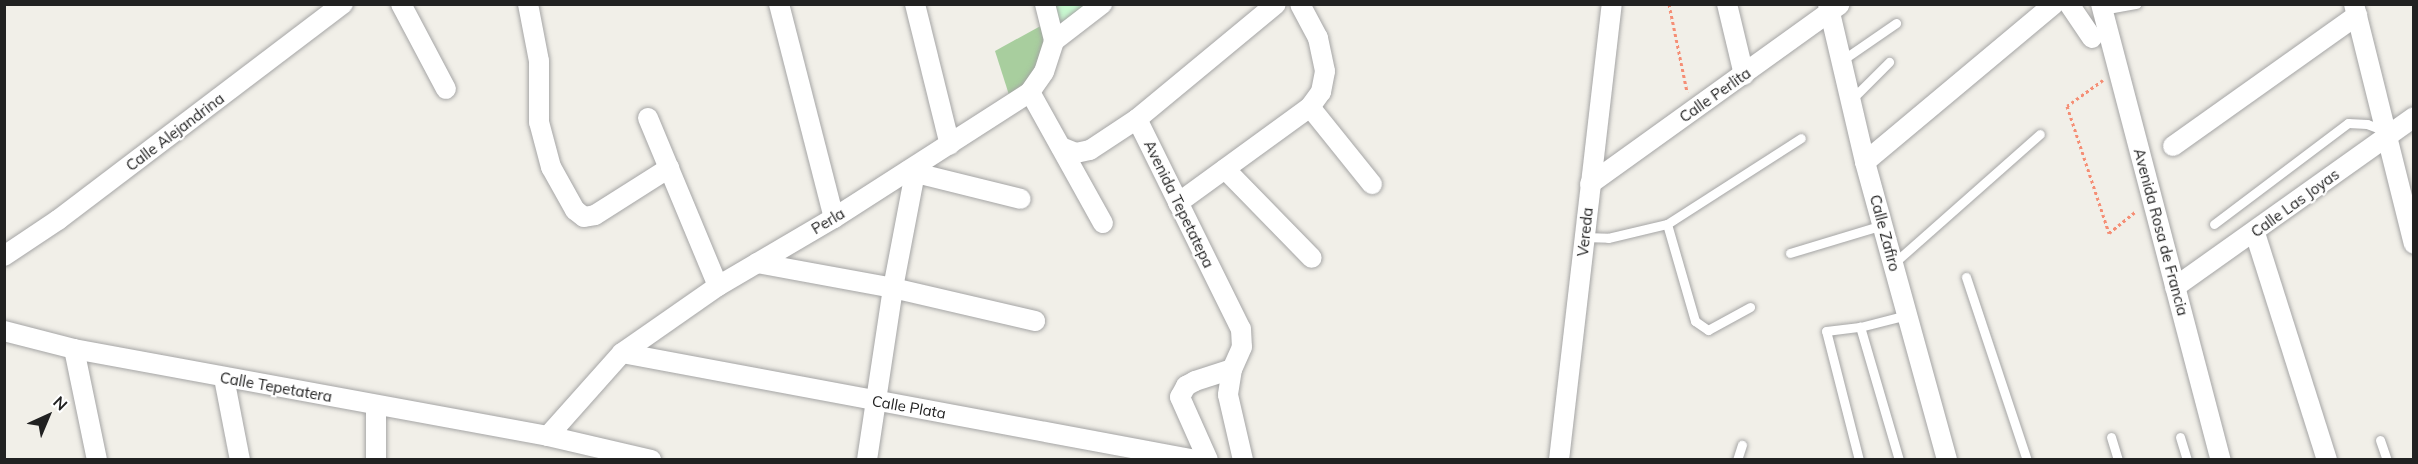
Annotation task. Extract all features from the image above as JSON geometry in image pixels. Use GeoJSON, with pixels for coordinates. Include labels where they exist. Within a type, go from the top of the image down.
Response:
{"type":"FeatureCollection","features":[{"type":"Feature","properties":{"kind":"street","name":"Calle Alejandrina"},"geometry":{"type":"LineString","coordinates":[[4,256],[58,220],[344,4]]}},
{"type":"Feature","properties":{"kind":"street"},"geometry":{"type":"LineString","coordinates":[[401,4],[446,89]]}},
{"type":"Feature","properties":{"kind":"street"},"geometry":{"type":"LineString","coordinates":[[528,4],[538,61],[539,122],[550,167],[574,210],[584,218],[595,215],[669,168]]}},
{"type":"Feature","properties":{"kind":"street"},"geometry":{"type":"LineString","coordinates":[[779,4],[834,218]]}},
{"type":"Feature","properties":{"kind":"street"},"geometry":{"type":"LineString","coordinates":[[915,4],[950,145]]}},
{"type":"Feature","properties":{"kind":"street"},"geometry":{"type":"LineString","coordinates":[[1045,4],[1054,41],[1102,4]]}},
{"type":"Feature","properties":{"kind":"street"},"geometry":{"type":"LineString","coordinates":[[1061,147],[1076,153],[1090,150],[1137,118],[1276,4]]}},
{"type":"Feature","properties":{"kind":"street"},"geometry":{"type":"LineString","coordinates":[[1178,203],[1311,107],[1321,92],[1325,71],[1318,38],[1300,4]]}},
{"type":"Feature","properties":{"kind":"street","name":"Vereda"},"geometry":{"type":"LineString","coordinates":[[1559,459],[1612,4]]}},
{"type":"Feature","properties":{"kind":"street"},"geometry":{"type":"LineString","coordinates":[[1727,4],[1744,75]]}},
{"type":"Feature","properties":{"kind":"street"},"geometry":{"type":"LineString","coordinates":[[1865,162],[2054,4]]}},
{"type":"Feature","properties":{"kind":"street"},"geometry":{"type":"LineString","coordinates":[[2069,4],[2092,38]]}},
{"type":"Feature","properties":{"kind":"street","name":"Calle Perlita"},"geometry":{"type":"LineString","coordinates":[[1590,184],[1744,75],[1832,7]]}},
{"type":"Feature","properties":{"kind":"street","name":"Calle Zafiro"},"geometry":{"type":"LineString","coordinates":[[1832,7],[1841,61],[1865,162],[1947,459]]}},
{"type":"Feature","properties":{"kind":"street","name":"Avenida Rosa de Francia"},"geometry":{"type":"LineString","coordinates":[[2101,7],[2221,459]]}},
{"type":"Feature","properties":{"kind":"street"},"geometry":{"type":"LineString","coordinates":[[2173,146],[2356,10],[2414,244]]}},
{"type":"Feature","properties":{"kind":"street","name":"Perla"},"geometry":{"type":"LineString","coordinates":[[548,436],[622,353],[718,286],[912,172],[1030,92],[1044,72],[1054,41]]}},
{"type":"Feature","properties":{"kind":"street"},"geometry":{"type":"LineString","coordinates":[[1030,92],[1103,223]]}},
{"type":"Feature","properties":{"kind":"street"},"geometry":{"type":"LineString","coordinates":[[1311,107],[1372,184]]}},
{"type":"Feature","properties":{"kind":"street","name":"Calle Las Joyas"},"geometry":{"type":"LineString","coordinates":[[2175,287],[2255,232],[2386,134],[2414,117]]}},
{"type":"Feature","properties":{"kind":"street"},"geometry":{"type":"LineString","coordinates":[[648,118],[718,286]]}},
{"type":"Feature","properties":{"kind":"street","name":"Avenida Tepetatepa"},"geometry":{"type":"LineString","coordinates":[[1137,118],[1241,328],[1242,347],[1232,369],[1228,395],[1243,459]]}},
{"type":"Feature","properties":{"kind":"street"},"geometry":{"type":"LineString","coordinates":[[1225,169],[1312,258]]}},
{"type":"Feature","properties":{"kind":"street"},"geometry":{"type":"LineString","coordinates":[[867,459],[912,172],[1021,199]]}},
{"type":"Feature","properties":{"kind":"street"},"geometry":{"type":"LineString","coordinates":[[2255,232],[2327,459]]}},
{"type":"Feature","properties":{"kind":"street"},"geometry":{"type":"LineString","coordinates":[[757,263],[893,288],[1035,321]]}},
{"type":"Feature","properties":{"kind":"street","name":"Calle Tepetatera"},"geometry":{"type":"LineString","coordinates":[[4,331],[74,349],[548,436],[651,459]]}},
{"type":"Feature","properties":{"kind":"street"},"geometry":{"type":"LineString","coordinates":[[74,349],[97,459]]}},
{"type":"Feature","properties":{"kind":"street","name":"Calle Plata"},"geometry":{"type":"LineString","coordinates":[[622,353],[1196,459]]}},
{"type":"Feature","properties":{"kind":"street"},"geometry":{"type":"LineString","coordinates":[[1208,459],[1179,397],[1186,386],[1195,381],[1232,369]]}},
{"type":"Feature","properties":{"kind":"street"},"geometry":{"type":"LineString","coordinates":[[224,378],[240,459]]}},
{"type":"Feature","properties":{"kind":"street"},"geometry":{"type":"LineString","coordinates":[[376,405],[376,459]]}},
{"type":"Feature","properties":{"kind":"lane"},"geometry":{"type":"LineString","coordinates":[[2101,7],[2136,4]]}},
{"type":"Feature","properties":{"kind":"lane"},"geometry":{"type":"LineString","coordinates":[[1841,61],[1896,23]]}},
{"type":"Feature","properties":{"kind":"lane"},"geometry":{"type":"LineString","coordinates":[[1851,100],[1889,62]]}},
{"type":"Feature","properties":{"kind":"lane"},"geometry":{"type":"LineString","coordinates":[[2214,224],[2348,123],[2367,124],[2386,134]]}},
{"type":"Feature","properties":{"kind":"lane"},"geometry":{"type":"LineString","coordinates":[[1893,264],[2040,135]]}},
{"type":"Feature","properties":{"kind":"lane"},"geometry":{"type":"LineString","coordinates":[[1584,237],[1608,237],[1667,224],[1801,138]]}},
{"type":"Feature","properties":{"kind":"lane"},"geometry":{"type":"LineString","coordinates":[[1667,224],[1695,321],[1708,330],[1750,308]]}},
{"type":"Feature","properties":{"kind":"lane"},"geometry":{"type":"LineString","coordinates":[[1790,253],[1883,225]]}},
{"type":"Feature","properties":{"kind":"lane"},"geometry":{"type":"LineString","coordinates":[[1966,277],[2027,459]]}},
{"type":"Feature","properties":{"kind":"lane"},"geometry":{"type":"LineString","coordinates":[[1859,459],[1826,331],[1860,327],[1907,315]]}},
{"type":"Feature","properties":{"kind":"lane"},"geometry":{"type":"LineString","coordinates":[[1860,327],[1899,459]]}},
{"type":"Feature","properties":{"kind":"lane"},"geometry":{"type":"LineString","coordinates":[[2111,437],[2118,459]]}},
{"type":"Feature","properties":{"kind":"lane"},"geometry":{"type":"LineString","coordinates":[[2180,437],[2187,459]]}},
{"type":"Feature","properties":{"kind":"lane"},"geometry":{"type":"LineString","coordinates":[[2380,440],[2387,459]]}},
{"type":"Feature","properties":{"kind":"lane"},"geometry":{"type":"LineString","coordinates":[[1737,459],[1742,445]]}},
{"type":"Feature","properties":{"kind":"path"},"geometry":{"type":"LineString","coordinates":[[1669,4],[1689,101],[1694,110]]}},
{"type":"Feature","properties":{"kind":"path"},"geometry":{"type":"LineString","coordinates":[[2118,72],[2067,105],[2109,232],[2152,200]]}},
{"type":"Feature","properties":{"kind":"green space"},"geometry":{"type":"Polygon","coordinates":[[[1048,4],[1097,5],[1056,36],[1048,4]]]}},
{"type":"Feature","properties":{"kind":"green space"},"geometry":{"type":"Polygon","coordinates":[[[1046,23],[1049,42],[1040,71],[1010,98],[995,51],[1046,23]]]}}]}
